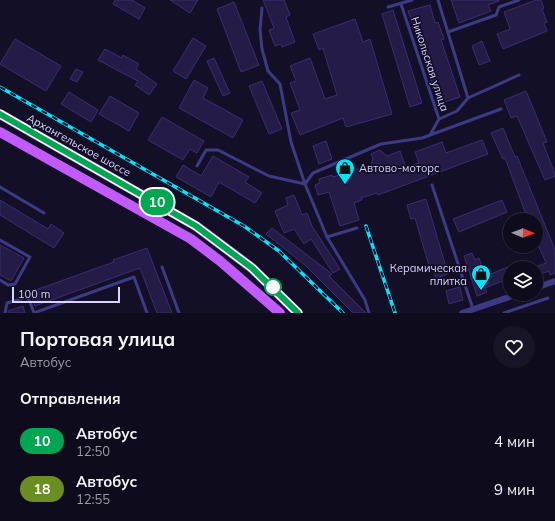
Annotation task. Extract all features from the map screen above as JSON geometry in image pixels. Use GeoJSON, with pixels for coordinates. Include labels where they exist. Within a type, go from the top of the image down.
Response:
{"type":"FeatureCollection","features":[{"type":"Feature","properties":{"kind":"main road","name":"Архангельское шоссе"},"geometry":{"type":"LineString","coordinates":[[0,114],[196,226],[252,268],[298,313]]}},
{"type":"Feature","properties":{"kind":"main road"},"geometry":{"type":"LineString","coordinates":[[0,132],[190,239],[220,261],[280,313]]}},
{"type":"Feature","properties":{"kind":"street"},"geometry":{"type":"LineString","coordinates":[[543,285],[555,281]]}},
{"type":"Feature","properties":{"kind":"street"},"geometry":{"type":"LineString","coordinates":[[462,313],[503,299]]}},
{"type":"Feature","properties":{"kind":"lane"},"geometry":{"type":"LineString","coordinates":[[388,7],[412,0]]}},
{"type":"Feature","properties":{"kind":"lane"},"geometry":{"type":"LineString","coordinates":[[438,0],[468,98]]}},
{"type":"Feature","properties":{"kind":"lane"},"geometry":{"type":"LineString","coordinates":[[448,32],[496,15],[499,8],[519,0]]}},
{"type":"Feature","properties":{"kind":"lane","name":"Никольская улица"},"geometry":{"type":"LineString","coordinates":[[401,4],[439,119],[430,135]]}},
{"type":"Feature","properties":{"kind":"lane"},"geometry":{"type":"LineString","coordinates":[[262,8],[260,30],[262,49],[268,71],[280,84],[291,142],[305,184],[327,237],[364,300],[369,313]]}},
{"type":"Feature","properties":{"kind":"lane"},"geometry":{"type":"LineString","coordinates":[[439,119],[456,111],[468,98],[519,75]]}},
{"type":"Feature","properties":{"kind":"lane"},"geometry":{"type":"LineString","coordinates":[[305,184],[313,173],[381,144],[430,135],[501,108]]}},
{"type":"Feature","properties":{"kind":"lane"},"geometry":{"type":"LineString","coordinates":[[197,166],[206,150],[218,150],[269,176],[305,184]]}},
{"type":"Feature","properties":{"kind":"lane"},"geometry":{"type":"LineString","coordinates":[[432,185],[472,310]]}},
{"type":"Feature","properties":{"kind":"lane"},"geometry":{"type":"LineString","coordinates":[[0,187],[44,213]]}},
{"type":"Feature","properties":{"kind":"lane"},"geometry":{"type":"LineString","coordinates":[[327,237],[357,228]]}},
{"type":"Feature","properties":{"kind":"lane"},"geometry":{"type":"LineString","coordinates":[[0,240],[30,257],[15,284],[8,285],[0,280]]}},
{"type":"Feature","properties":{"kind":"lane"},"geometry":{"type":"LineString","coordinates":[[162,267],[178,313]]}},
{"type":"Feature","properties":{"kind":"lane"},"geometry":{"type":"LineString","coordinates":[[5,313],[7,303],[28,297],[34,313],[134,277],[147,313]]}},
{"type":"Feature","properties":{"kind":"lane"},"geometry":{"type":"LineString","coordinates":[[504,313],[548,298]]}},
{"type":"Feature","properties":{"kind":"building"},"geometry":{"type":"Polygon","coordinates":[[[115,0],[132,0],[145,8],[139,19],[113,4],[115,0]]]}},
{"type":"Feature","properties":{"kind":"building"},"geometry":{"type":"Polygon","coordinates":[[[170,0],[198,0],[190,13],[170,0]]]}},
{"type":"Feature","properties":{"kind":"building"},"geometry":{"type":"Polygon","coordinates":[[[263,0],[284,0],[290,15],[286,17],[295,42],[282,47],[281,44],[275,46],[269,30],[274,28],[263,0]]]}},
{"type":"Feature","properties":{"kind":"building"},"geometry":{"type":"Polygon","coordinates":[[[451,0],[499,1],[488,5],[491,11],[459,23],[451,0]]]}},
{"type":"Feature","properties":{"kind":"building"},"geometry":{"type":"Polygon","coordinates":[[[536,0],[541,0],[544,8],[542,9],[547,22],[544,23],[547,31],[503,49],[497,34],[510,29],[504,12],[536,0]]]}},
{"type":"Feature","properties":{"kind":"building"},"geometry":{"type":"Polygon","coordinates":[[[234,2],[259,65],[241,72],[217,9],[234,2]]]}},
{"type":"Feature","properties":{"kind":"building"},"geometry":{"type":"Polygon","coordinates":[[[430,5],[435,23],[438,22],[444,39],[441,40],[460,97],[442,103],[436,86],[433,87],[408,11],[430,5]]]}},
{"type":"Feature","properties":{"kind":"building"},"geometry":{"type":"Polygon","coordinates":[[[393,10],[422,103],[410,107],[382,14],[393,10]]]}},
{"type":"Feature","properties":{"kind":"building"},"geometry":{"type":"Polygon","coordinates":[[[355,19],[363,42],[370,39],[392,114],[346,127],[343,118],[300,135],[291,113],[300,110],[290,83],[296,81],[290,66],[310,58],[325,99],[337,95],[323,48],[319,50],[313,34],[355,19]]]}},
{"type":"Feature","properties":{"kind":"building"},"geometry":{"type":"Polygon","coordinates":[[[193,38],[206,46],[186,79],[173,71],[193,38]]]}},
{"type":"Feature","properties":{"kind":"building"},"geometry":{"type":"Polygon","coordinates":[[[15,39],[61,66],[46,91],[0,64],[15,39]]]}},
{"type":"Feature","properties":{"kind":"building"},"geometry":{"type":"Polygon","coordinates":[[[482,41],[490,61],[479,65],[472,46],[482,41]]]}},
{"type":"Feature","properties":{"kind":"building"},"geometry":{"type":"Polygon","coordinates":[[[105,49],[122,58],[123,55],[139,64],[136,69],[157,84],[149,95],[135,85],[138,81],[98,60],[105,49]]]}},
{"type":"Feature","properties":{"kind":"building"},"geometry":{"type":"Polygon","coordinates":[[[214,58],[230,93],[223,96],[207,61],[214,58]]]}},
{"type":"Feature","properties":{"kind":"building"},"geometry":{"type":"Polygon","coordinates":[[[76,69],[83,72],[77,82],[70,79],[76,69]]]}},
{"type":"Feature","properties":{"kind":"building"},"geometry":{"type":"Polygon","coordinates":[[[194,80],[208,88],[203,98],[243,120],[233,138],[179,108],[194,80]]]}},
{"type":"Feature","properties":{"kind":"building"},"geometry":{"type":"Polygon","coordinates":[[[262,81],[282,129],[269,134],[249,86],[262,81]]]}},
{"type":"Feature","properties":{"kind":"building"},"geometry":{"type":"Polygon","coordinates":[[[526,91],[547,142],[543,143],[555,174],[555,176],[545,180],[517,116],[511,118],[504,100],[526,91]]]}},
{"type":"Feature","properties":{"kind":"building"},"geometry":{"type":"Polygon","coordinates":[[[69,92],[98,110],[91,122],[61,104],[69,92]]]}},
{"type":"Feature","properties":{"kind":"building"},"geometry":{"type":"Polygon","coordinates":[[[110,96],[139,113],[129,131],[99,114],[110,96]]]}},
{"type":"Feature","properties":{"kind":"building"},"geometry":{"type":"Polygon","coordinates":[[[162,117],[204,141],[197,153],[190,149],[183,160],[148,140],[162,117]]]}},
{"type":"Feature","properties":{"kind":"building"},"geometry":{"type":"Polygon","coordinates":[[[503,128],[515,157],[517,156],[540,213],[525,213],[505,158],[503,159],[491,133],[503,128]]]}},
{"type":"Feature","properties":{"kind":"building"},"geometry":{"type":"Polygon","coordinates":[[[482,140],[488,154],[378,195],[377,193],[361,198],[362,200],[354,203],[359,220],[340,226],[329,192],[318,195],[315,185],[320,183],[319,179],[332,175],[333,177],[371,165],[373,158],[371,154],[380,150],[387,156],[400,151],[406,168],[419,163],[415,152],[442,142],[446,153],[482,140]]]}},
{"type":"Feature","properties":{"kind":"building"},"geometry":{"type":"Polygon","coordinates":[[[326,141],[332,159],[319,164],[313,146],[326,141]]]}},
{"type":"Feature","properties":{"kind":"building"},"geometry":{"type":"Polygon","coordinates":[[[213,156],[249,177],[245,182],[262,193],[255,203],[219,182],[211,197],[176,177],[183,165],[201,176],[213,156]]]}},
{"type":"Feature","properties":{"kind":"building"},"geometry":{"type":"Polygon","coordinates":[[[294,195],[302,215],[307,213],[312,226],[340,269],[333,273],[311,239],[304,244],[294,229],[284,233],[275,211],[288,205],[286,198],[294,195]]]}},
{"type":"Feature","properties":{"kind":"building"},"geometry":{"type":"Polygon","coordinates":[[[426,199],[448,274],[436,278],[433,268],[430,269],[415,218],[411,219],[407,205],[426,199]]]}},
{"type":"Feature","properties":{"kind":"building"},"geometry":{"type":"Polygon","coordinates":[[[0,200],[48,229],[51,224],[64,233],[54,248],[0,215],[0,200]]]}},
{"type":"Feature","properties":{"kind":"building"},"geometry":{"type":"Polygon","coordinates":[[[502,200],[507,212],[459,232],[453,219],[502,200]]]}},
{"type":"Feature","properties":{"kind":"building"},"geometry":{"type":"Polygon","coordinates":[[[543,220],[555,250],[555,273],[550,275],[549,271],[543,273],[543,264],[546,263],[542,253],[543,253],[543,220]]]}},
{"type":"Feature","properties":{"kind":"building"},"geometry":{"type":"Polygon","coordinates":[[[272,228],[332,274],[329,276],[366,313],[353,313],[306,266],[266,234],[272,228]]]}},
{"type":"Feature","properties":{"kind":"building"},"geometry":{"type":"Polygon","coordinates":[[[0,245],[24,258],[11,281],[0,275],[0,245]]]}},
{"type":"Feature","properties":{"kind":"building"},"geometry":{"type":"Polygon","coordinates":[[[147,248],[172,313],[157,313],[140,268],[35,306],[30,292],[114,262],[113,260],[147,248]]]}},
{"type":"Feature","properties":{"kind":"building"},"geometry":{"type":"Polygon","coordinates":[[[472,253],[475,260],[479,258],[486,276],[503,269],[503,281],[485,288],[487,292],[477,296],[464,256],[472,253]]]}},
{"type":"Feature","properties":{"kind":"building"},"geometry":{"type":"Polygon","coordinates":[[[460,287],[463,300],[449,304],[446,291],[460,287]]]}},
{"type":"Feature","properties":{"kind":"building"},"geometry":{"type":"Polygon","coordinates":[[[23,306],[25,313],[8,313],[8,311],[23,306]]]}},
{"type":"Feature","properties":{"kind":"railway"},"geometry":{"type":"LineString","coordinates":[[0,87],[244,226],[279,251],[343,313]]}},
{"type":"Feature","properties":{"kind":"railway"},"geometry":{"type":"LineString","coordinates":[[366,226],[395,313]]}},
{"type":"Feature","properties":{"kind":"bus line","name":"10"},"geometry":{"type":"LineString","coordinates":[[0,114],[164,206],[196,226],[228,248],[252,268],[298,313]]}},
{"type":"Feature","properties":{"kind":"place","name":"Автово-моторс"},"geometry":{"type":"Point","coordinates":[345,185]}},
{"type":"Feature","properties":{"kind":"place","name":"Керамическая плитка"},"geometry":{"type":"Point","coordinates":[481,291]}}]}
